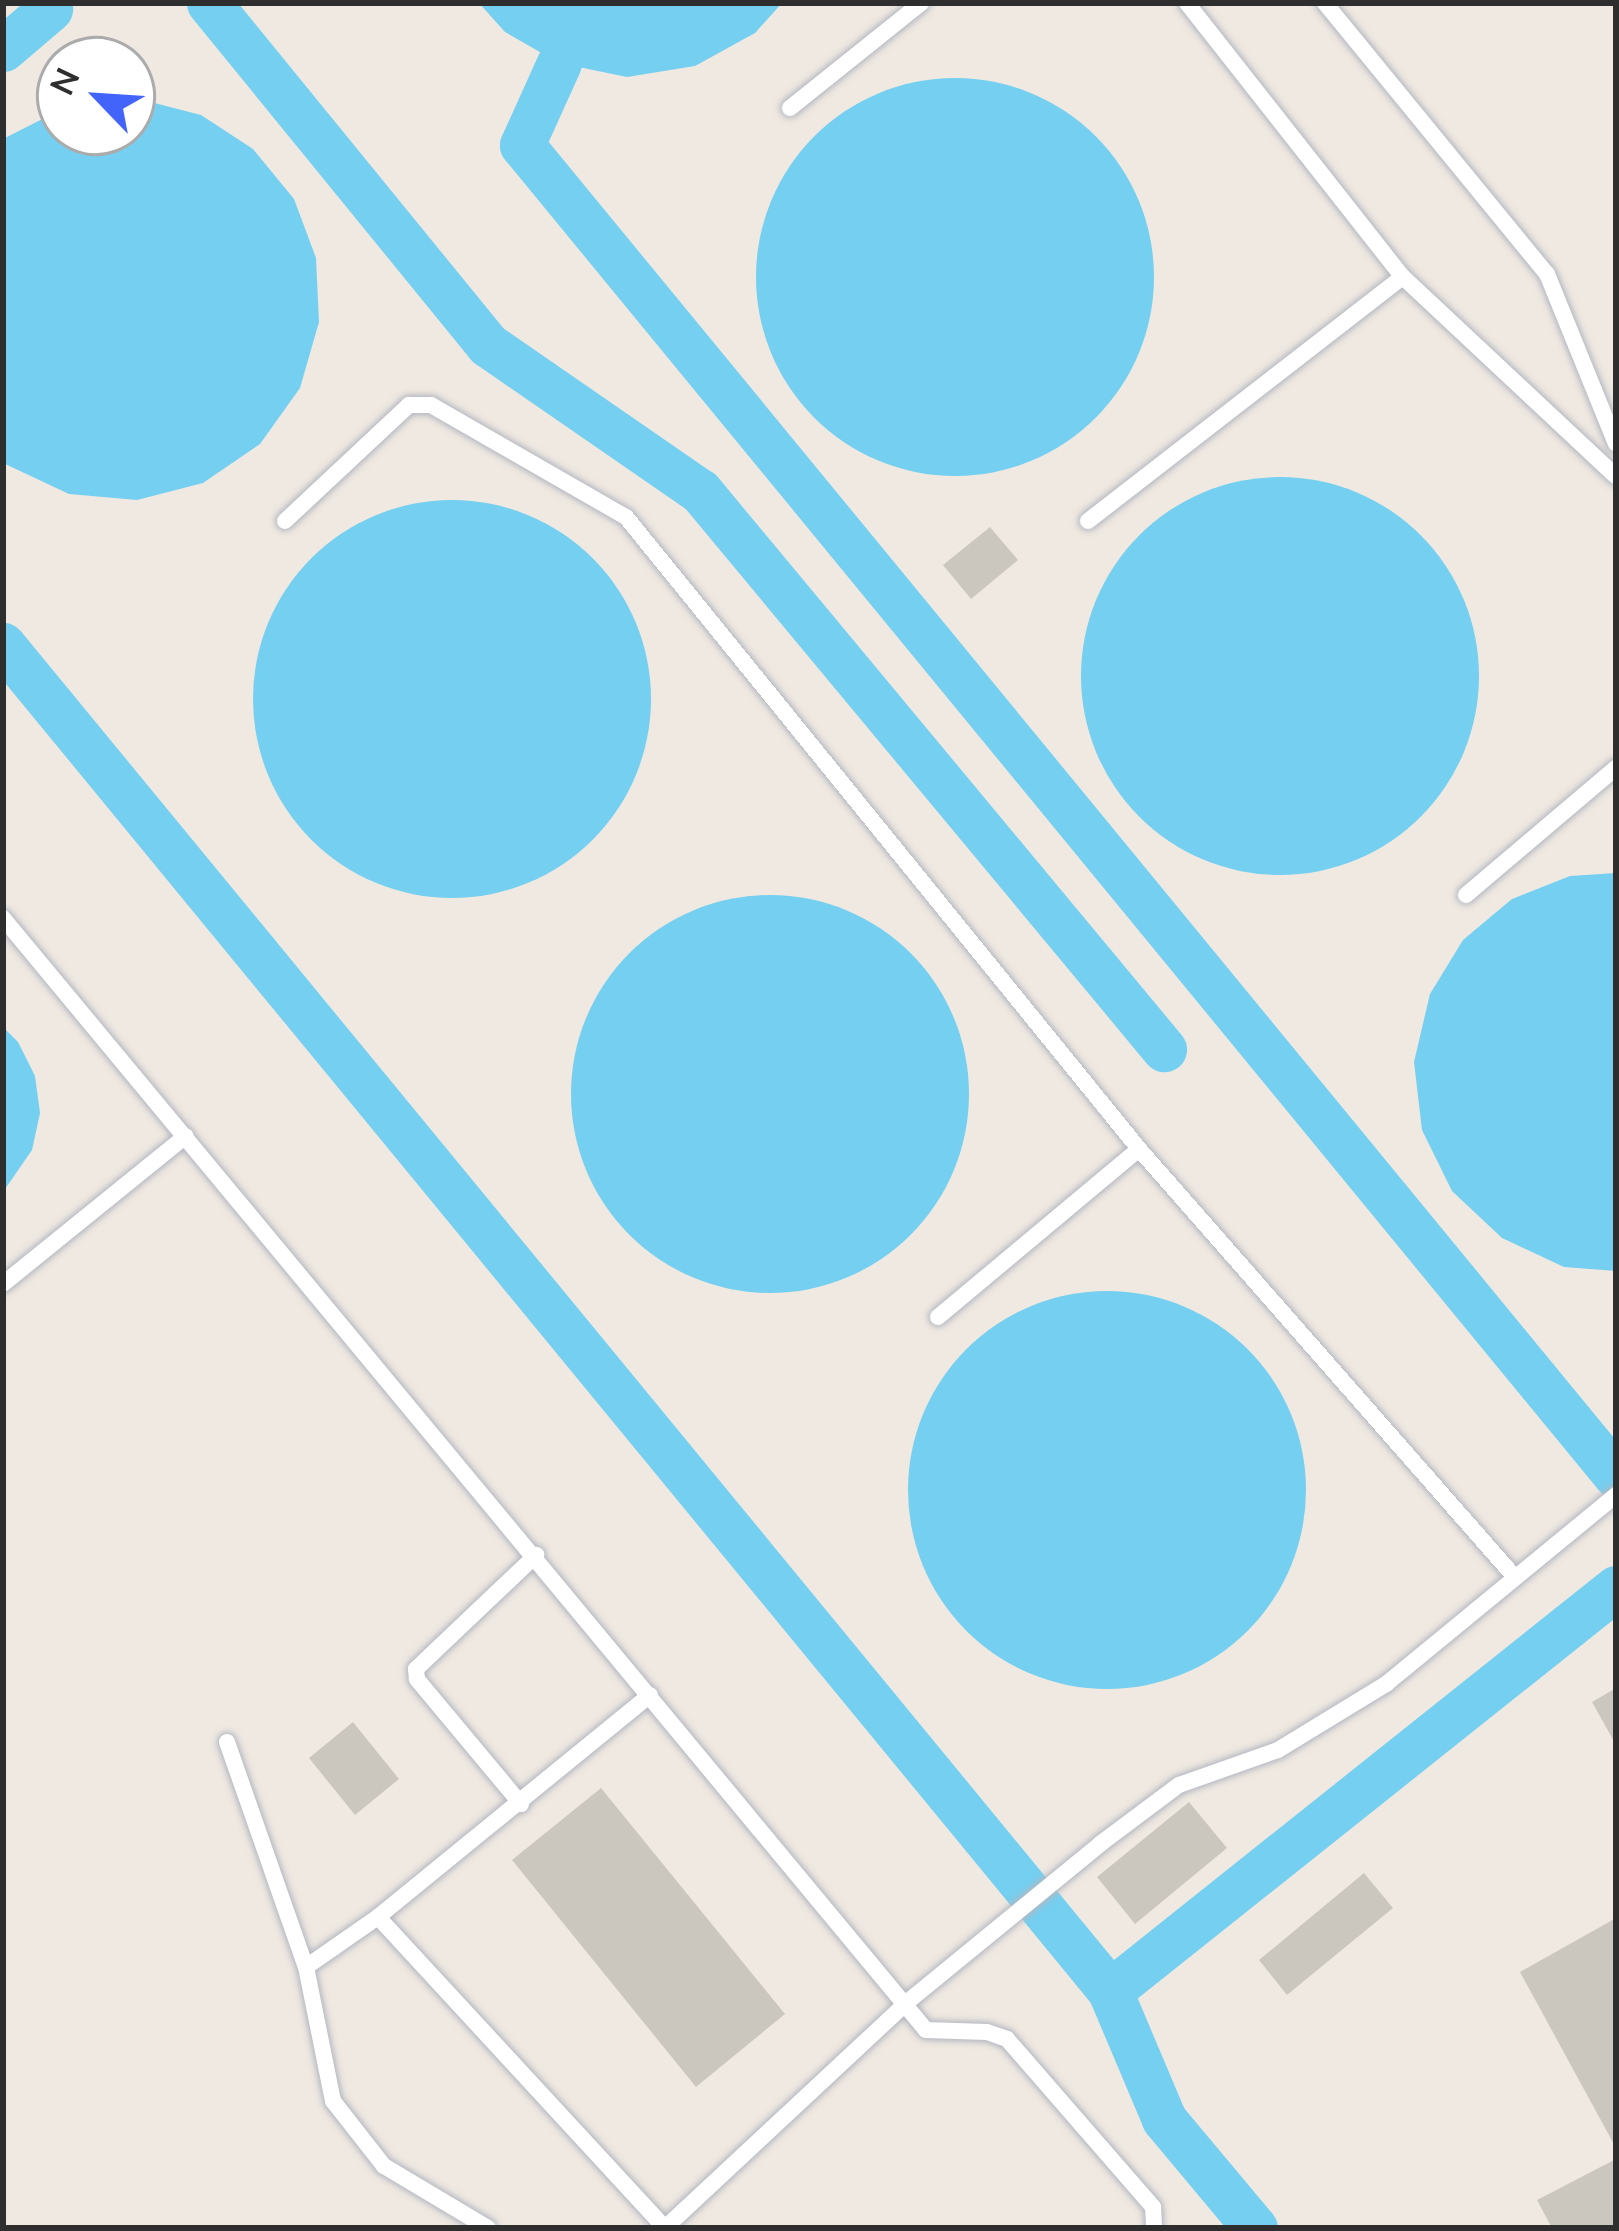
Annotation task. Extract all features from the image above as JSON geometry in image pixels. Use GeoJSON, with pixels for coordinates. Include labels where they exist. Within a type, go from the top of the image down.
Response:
{"type":"FeatureCollection","features":[{"type":"Feature","properties":{"kind":"lane"},"geometry":{"type":"LineString","coordinates":[[790,108],[922,3]]}},
{"type":"Feature","properties":{"kind":"lane"},"geometry":{"type":"LineString","coordinates":[[1187,3],[1403,278],[1616,476]]}},
{"type":"Feature","properties":{"kind":"lane"},"geometry":{"type":"LineString","coordinates":[[1325,3],[1547,274],[1616,444]]}},
{"type":"Feature","properties":{"kind":"lane"},"geometry":{"type":"LineString","coordinates":[[1088,521],[1403,278]]}},
{"type":"Feature","properties":{"kind":"lane"},"geometry":{"type":"LineString","coordinates":[[286,521],[409,406],[431,405],[626,517],[1139,1149],[1513,1575]]}},
{"type":"Feature","properties":{"kind":"lane"},"geometry":{"type":"LineString","coordinates":[[1466,895],[1616,768]]}},
{"type":"Feature","properties":{"kind":"lane"},"geometry":{"type":"LineString","coordinates":[[3,918],[931,2033],[987,2032],[1006,2039],[1153,2207],[1154,2228]]}},
{"type":"Feature","properties":{"kind":"lane"},"geometry":{"type":"LineString","coordinates":[[3,1285],[186,1136]]}},
{"type":"Feature","properties":{"kind":"lane"},"geometry":{"type":"LineString","coordinates":[[938,1317],[1139,1149]]}},
{"type":"Feature","properties":{"kind":"lane"},"geometry":{"type":"LineString","coordinates":[[378,1917],[665,2228],[906,2003],[1100,1844],[1179,1785],[1278,1750],[1386,1684],[1616,1495]]}},
{"type":"Feature","properties":{"kind":"lane"},"geometry":{"type":"LineString","coordinates":[[521,1804],[417,1679],[416,1669],[536,1555]]}},
{"type":"Feature","properties":{"kind":"lane"},"geometry":{"type":"LineString","coordinates":[[306,1967],[378,1917],[521,1804],[650,1695]]}},
{"type":"Feature","properties":{"kind":"lane"},"geometry":{"type":"LineString","coordinates":[[227,1742],[306,1967],[333,2101],[384,2166],[488,2228]]}},
{"type":"Feature","properties":{"kind":"water"},"geometry":{"type":"Polygon","coordinates":[[[479,3],[782,3],[755,33],[695,66],[627,77],[559,63],[505,32],[479,3]]]}},
{"type":"Feature","properties":{"kind":"water"},"geometry":{"type":"Polygon","coordinates":[[[955,78],[994,82],[1031,93],[1066,111],[1096,136],[1121,166],[1139,201],[1150,238],[1154,277],[1150,316],[1139,353],[1121,388],[1096,418],[1066,443],[1031,461],[994,472],[955,476],[916,472],[879,461],[844,443],[814,418],[789,388],[771,353],[760,316],[756,277],[760,238],[771,201],[789,166],[814,136],[844,111],[879,93],[916,82],[955,78]]]}},
{"type":"Feature","properties":{"kind":"water"},"geometry":{"type":"Polygon","coordinates":[[[156,103],[201,115],[253,149],[294,199],[316,258],[319,322],[300,388],[260,444],[203,483],[137,500],[69,494],[3,463],[3,139],[36,122],[36,156],[156,156],[156,103]]]}},
{"type":"Feature","properties":{"kind":"water"},"geometry":{"type":"Polygon","coordinates":[[[1280,477],[1319,481],[1356,492],[1391,510],[1421,535],[1446,565],[1464,600],[1475,637],[1479,676],[1475,715],[1464,752],[1446,787],[1421,817],[1391,842],[1356,860],[1319,871],[1280,875],[1241,871],[1204,860],[1169,842],[1139,817],[1114,787],[1096,752],[1085,715],[1081,676],[1085,637],[1096,600],[1114,565],[1139,535],[1169,510],[1204,492],[1241,481],[1280,477]]]}},
{"type":"Feature","properties":{"kind":"water"},"geometry":{"type":"Polygon","coordinates":[[[452,500],[491,504],[528,515],[563,533],[593,558],[618,588],[636,623],[647,660],[651,699],[647,738],[636,775],[618,810],[593,840],[563,865],[528,883],[491,894],[452,898],[413,894],[376,883],[341,865],[311,840],[286,810],[268,775],[257,738],[253,699],[257,660],[268,623],[286,588],[311,558],[341,533],[376,515],[413,504],[452,500]]]}},
{"type":"Feature","properties":{"kind":"water"},"geometry":{"type":"Polygon","coordinates":[[[1616,873],[1616,1271],[1564,1267],[1502,1238],[1452,1191],[1422,1130],[1414,1062],[1430,994],[1463,940],[1512,899],[1570,876],[1616,873]]]}},
{"type":"Feature","properties":{"kind":"water"},"geometry":{"type":"Polygon","coordinates":[[[770,895],[809,899],[846,910],[881,928],[911,953],[936,983],[954,1018],[965,1055],[969,1094],[965,1133],[954,1170],[936,1205],[911,1235],[881,1260],[846,1278],[809,1289],[770,1293],[731,1289],[694,1278],[659,1260],[629,1235],[604,1205],[586,1170],[575,1133],[571,1094],[575,1055],[586,1018],[604,983],[629,953],[659,928],[694,910],[731,899],[770,895]]]}},
{"type":"Feature","properties":{"kind":"water"},"geometry":{"type":"Polygon","coordinates":[[[3,1027],[18,1042],[35,1076],[40,1113],[32,1150],[3,1192],[3,1027]]]}},
{"type":"Feature","properties":{"kind":"water"},"geometry":{"type":"Polygon","coordinates":[[[1107,1291],[1146,1295],[1183,1306],[1218,1324],[1248,1349],[1273,1379],[1291,1414],[1302,1451],[1306,1490],[1302,1529],[1291,1566],[1273,1601],[1248,1631],[1218,1656],[1183,1674],[1146,1685],[1107,1689],[1068,1685],[1031,1674],[996,1656],[966,1631],[941,1601],[923,1566],[912,1529],[908,1490],[912,1451],[923,1414],[941,1379],[966,1349],[996,1324],[1031,1306],[1068,1295],[1107,1291]]]}},
{"type":"Feature","properties":{"kind":"building"},"geometry":{"type":"Polygon","coordinates":[[[990,527],[1018,560],[971,599],[943,565],[990,527]]]}},
{"type":"Feature","properties":{"kind":"building"},"geometry":{"type":"Polygon","coordinates":[[[1616,1688],[1616,1745],[1592,1702],[1616,1688]]]}},
{"type":"Feature","properties":{"kind":"building"},"geometry":{"type":"Polygon","coordinates":[[[353,1722],[399,1779],[355,1815],[309,1758],[353,1722]]]}},
{"type":"Feature","properties":{"kind":"building"},"geometry":{"type":"Polygon","coordinates":[[[601,1788],[785,2014],[696,2087],[512,1860],[601,1788]]]}},
{"type":"Feature","properties":{"kind":"building"},"geometry":{"type":"Polygon","coordinates":[[[1189,1802],[1227,1848],[1135,1924],[1097,1877],[1189,1802]]]}},
{"type":"Feature","properties":{"kind":"building"},"geometry":{"type":"Polygon","coordinates":[[[1364,1873],[1393,1908],[1287,1995],[1259,1960],[1364,1873]]]}},
{"type":"Feature","properties":{"kind":"building"},"geometry":{"type":"Polygon","coordinates":[[[1616,1918],[1616,2148],[1520,1972],[1616,1918]]]}},
{"type":"Feature","properties":{"kind":"building"},"geometry":{"type":"Polygon","coordinates":[[[1616,2159],[1616,2228],[1552,2228],[1537,2200],[1616,2159]]]}},
{"type":"Feature","properties":{"kind":"waterway"},"geometry":{"type":"LineString","coordinates":[[209,3],[488,345],[700,491],[1164,1049]]}},
{"type":"Feature","properties":{"kind":"waterway"},"geometry":{"type":"LineString","coordinates":[[3,49],[50,9]]}},
{"type":"Feature","properties":{"kind":"waterway"},"geometry":{"type":"LineString","coordinates":[[559,63],[522,145],[1616,1476]]}},
{"type":"Feature","properties":{"kind":"waterway"},"geometry":{"type":"LineString","coordinates":[[3,645],[1110,1991]]}},
{"type":"Feature","properties":{"kind":"waterway"},"geometry":{"type":"LineString","coordinates":[[1255,2228],[1164,2119],[1110,1991],[1616,1588]]}}]}
